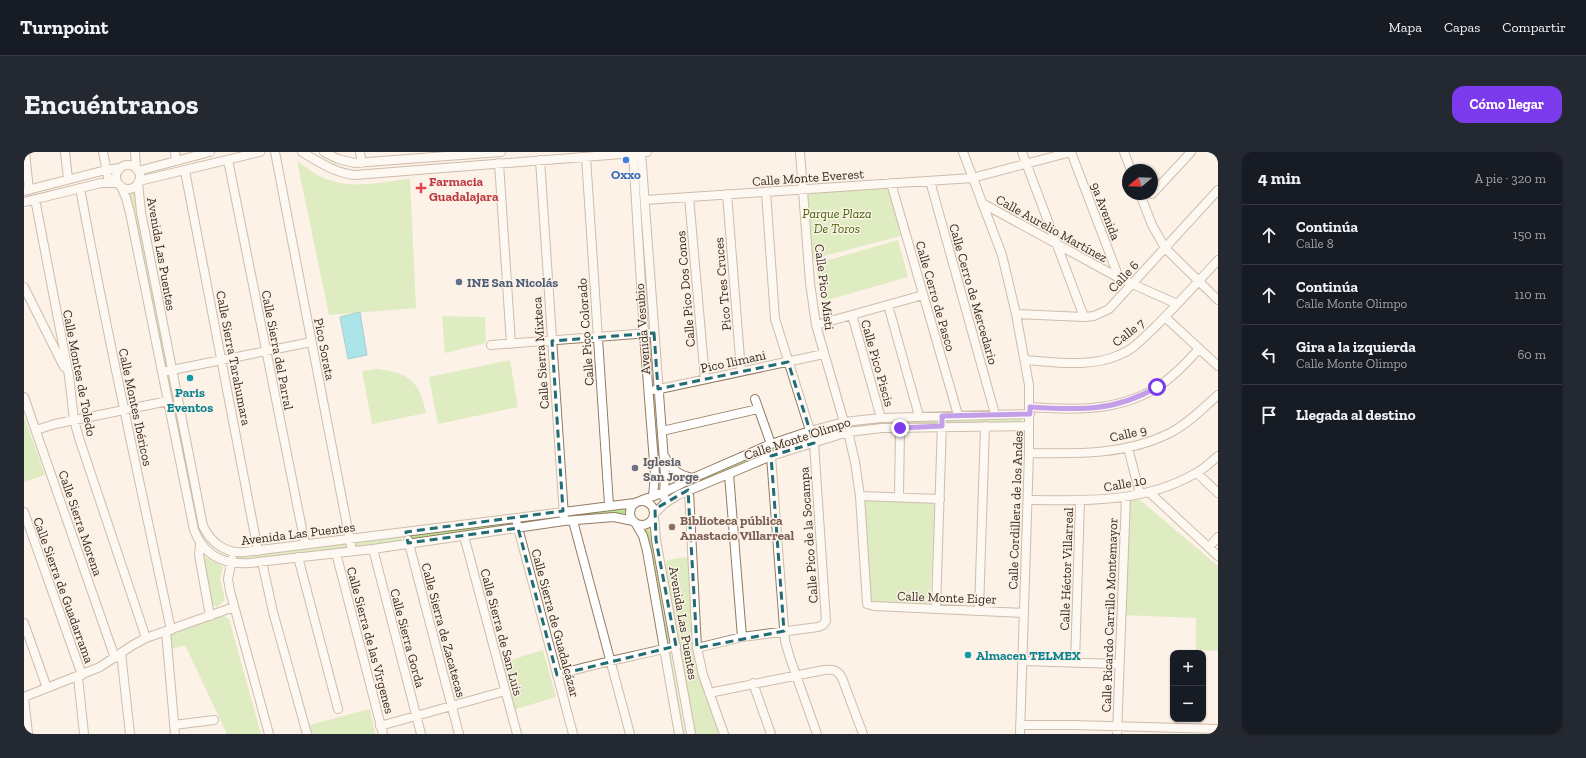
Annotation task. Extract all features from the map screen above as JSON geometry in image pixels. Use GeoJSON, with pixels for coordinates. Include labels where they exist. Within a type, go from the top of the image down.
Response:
{"type":"FeatureCollection","features":[{"type":"Feature","properties":{"kind":"street"},"geometry":{"type":"LineString","coordinates":[[25,152],[26,190],[106,170],[120,168],[126,165],[137,170],[210,152]]}},
{"type":"Feature","properties":{"kind":"street"},"geometry":{"type":"LineString","coordinates":[[64,152],[68,179]]}},
{"type":"Feature","properties":{"kind":"street"},"geometry":{"type":"LineString","coordinates":[[103,152],[109,182]]}},
{"type":"Feature","properties":{"kind":"street"},"geometry":{"type":"LineString","coordinates":[[135,152],[137,170],[140,176],[139,182]]}},
{"type":"Feature","properties":{"kind":"street"},"geometry":{"type":"LineString","coordinates":[[175,152],[176,161]]}},
{"type":"Feature","properties":{"kind":"street"},"geometry":{"type":"LineString","coordinates":[[120,168],[117,174],[120,184],[124,188],[132,188],[139,182],[260,152]]}},
{"type":"Feature","properties":{"kind":"street","name":"Pico Sorata"},"geometry":{"type":"LineString","coordinates":[[275,152],[352,551]]}},
{"type":"Feature","properties":{"kind":"street"},"geometry":{"type":"LineString","coordinates":[[302,152],[334,169],[355,175],[647,152]]}},
{"type":"Feature","properties":{"kind":"street"},"geometry":{"type":"LineString","coordinates":[[324,152],[344,162],[362,163],[399,156],[501,152]]}},
{"type":"Feature","properties":{"kind":"street"},"geometry":{"type":"LineString","coordinates":[[360,152],[362,163]]}},
{"type":"Feature","properties":{"kind":"street","name":"Avenida Vesubio"},"geometry":{"type":"LineString","coordinates":[[633,152],[644,334],[655,475],[653,496]]}},
{"type":"Feature","properties":{"kind":"street","name":"Avenida Vesubio"},"geometry":{"type":"LineString","coordinates":[[642,152],[658,389],[664,454],[664,504]]}},
{"type":"Feature","properties":{"kind":"street","name":"Calle Pico Misti"},"geometry":{"type":"LineString","coordinates":[[800,152],[810,283],[816,325],[844,422]]}},
{"type":"Feature","properties":{"kind":"street","name":"Calle Cordillera de los Andes"},"geometry":{"type":"LineString","coordinates":[[963,152],[1002,255],[1016,314],[1029,384],[1030,411],[1028,500],[1020,730]]}},
{"type":"Feature","properties":{"kind":"street"},"geometry":{"type":"LineString","coordinates":[[1022,152],[1084,317]]}},
{"type":"Feature","properties":{"kind":"street","name":"Calle Monte Everest"},"geometry":{"type":"LineString","coordinates":[[645,200],[803,188],[972,178],[1071,152]]}},
{"type":"Feature","properties":{"kind":"street","name":"9a Avenida"},"geometry":{"type":"LineString","coordinates":[[1071,152],[1118,278]]}},
{"type":"Feature","properties":{"kind":"street"},"geometry":{"type":"LineString","coordinates":[[1124,152],[1129,164]]}},
{"type":"Feature","properties":{"kind":"street"},"geometry":{"type":"LineString","coordinates":[[1158,188],[1191,152]]}},
{"type":"Feature","properties":{"kind":"street","name":"Calle Pico Colorado"},"geometry":{"type":"LineString","coordinates":[[586,157],[597,337],[610,505]]}},
{"type":"Feature","properties":{"kind":"street","name":"Calle Sierra del Parral"},"geometry":{"type":"LineString","coordinates":[[228,160],[305,544]]}},
{"type":"Feature","properties":{"kind":"street","name":"Calle Sierra Mixteca"},"geometry":{"type":"LineString","coordinates":[[540,160],[564,521]]}},
{"type":"Feature","properties":{"kind":"street"},"geometry":{"type":"LineString","coordinates":[[499,163],[511,344]]}},
{"type":"Feature","properties":{"kind":"street","name":"Calle Sierra Tarahumara"},"geometry":{"type":"LineString","coordinates":[[184,171],[258,551]]}},
{"type":"Feature","properties":{"kind":"street","name":"Calle Cerro de Mercedario"},"geometry":{"type":"LineString","coordinates":[[930,181],[995,414]]}},
{"type":"Feature","properties":{"kind":"street"},"geometry":{"type":"LineString","coordinates":[[24,202],[109,182],[120,184]]}},
{"type":"Feature","properties":{"kind":"street","name":"Avenida Las Puentes"},"geometry":{"type":"LineString","coordinates":[[139,182],[141,212],[203,526],[215,543],[233,553],[258,551],[638,502]]}},
{"type":"Feature","properties":{"kind":"street","name":"Calle Cerro de Pasco"},"geometry":{"type":"LineString","coordinates":[[892,183],[958,415]]}},
{"type":"Feature","properties":{"kind":"street","name":"Avenida Las Puentes"},"geometry":{"type":"LineString","coordinates":[[120,184],[128,205],[194,530],[200,544],[200,560],[210,616]]}},
{"type":"Feature","properties":{"kind":"street","name":"Calle Montes Ibéricos"},"geometry":{"type":"LineString","coordinates":[[80,188],[99,294],[125,410],[169,630],[175,734]]}},
{"type":"Feature","properties":{"kind":"street","name":"Calle 6"},"geometry":{"type":"LineString","coordinates":[[1016,314],[1084,317],[1094,316],[1108,309],[1132,285],[1218,190]]}},
{"type":"Feature","properties":{"kind":"street","name":"Calle Pico de la Socampa"},"geometry":{"type":"LineString","coordinates":[[766,192],[774,310],[777,326],[814,442],[826,617],[823,625],[784,631]]}},
{"type":"Feature","properties":{"kind":"street","name":"Pico Tres Cruces"},"geometry":{"type":"LineString","coordinates":[[727,194],[741,371]]}},
{"type":"Feature","properties":{"kind":"street","name":"Calle Pico Dos Conos"},"geometry":{"type":"LineString","coordinates":[[689,197],[705,378]]}},
{"type":"Feature","properties":{"kind":"street","name":"Calle Montes de Toledo"},"geometry":{"type":"LineString","coordinates":[[35,199],[69,376],[74,420],[146,638]]}},
{"type":"Feature","properties":{"kind":"street"},"geometry":{"type":"LineString","coordinates":[[1143,200],[1152,225],[1165,248],[1218,300]]}},
{"type":"Feature","properties":{"kind":"street"},"geometry":{"type":"LineString","coordinates":[[1144,203],[1147,200]]}},
{"type":"Feature","properties":{"kind":"street","name":"Calle Aurelio Martínez"},"geometry":{"type":"LineString","coordinates":[[982,203],[1118,278],[1177,304]]}},
{"type":"Feature","properties":{"kind":"street","name":"Calle 7"},"geometry":{"type":"LineString","coordinates":[[1025,360],[1091,362],[1119,356],[1137,344],[1165,317],[1218,260]]}},
{"type":"Feature","properties":{"kind":"street"},"geometry":{"type":"LineString","coordinates":[[24,288],[69,376]]}},
{"type":"Feature","properties":{"kind":"street"},"geometry":{"type":"LineString","coordinates":[[816,325],[923,295]]}},
{"type":"Feature","properties":{"kind":"street"},"geometry":{"type":"LineString","coordinates":[[888,305],[919,416]]}},
{"type":"Feature","properties":{"kind":"street","name":"Calle Pico Piscis"},"geometry":{"type":"LineString","coordinates":[[852,315],[881,418]]}},
{"type":"Feature","properties":{"kind":"street"},"geometry":{"type":"LineString","coordinates":[[1165,317],[1218,366]]}},
{"type":"Feature","properties":{"kind":"street"},"geometry":{"type":"LineString","coordinates":[[43,324],[57,318]]}},
{"type":"Feature","properties":{"kind":"street"},"geometry":{"type":"LineString","coordinates":[[491,345],[654,333]]}},
{"type":"Feature","properties":{"kind":"street"},"geometry":{"type":"LineString","coordinates":[[162,372],[311,342]]}},
{"type":"Feature","properties":{"kind":"street","name":"Calle Monte Olimpo"},"geometry":{"type":"LineString","coordinates":[[638,502],[665,492],[693,478],[771,444],[844,422],[919,416],[1092,409],[1112,406],[1144,395],[1157,387],[1177,371],[1199,349]]}},
{"type":"Feature","properties":{"kind":"street","name":"Pico Ilimani"},"geometry":{"type":"LineString","coordinates":[[648,391],[824,354]]}},
{"type":"Feature","properties":{"kind":"street","name":"Calle 9"},"geometry":{"type":"LineString","coordinates":[[1029,453],[1071,453],[1128,448],[1171,433],[1190,420],[1218,394]]}},
{"type":"Feature","properties":{"kind":"street","name":"Calle Sierra Morena"},"geometry":{"type":"LineString","coordinates":[[24,397],[118,656],[130,734]]}},
{"type":"Feature","properties":{"kind":"street"},"geometry":{"type":"LineString","coordinates":[[755,399],[771,444]]}},
{"type":"Feature","properties":{"kind":"street"},"geometry":{"type":"LineString","coordinates":[[36,430],[55,424],[168,401]]}},
{"type":"Feature","properties":{"kind":"street"},"geometry":{"type":"LineString","coordinates":[[662,431],[758,409]]}},
{"type":"Feature","properties":{"kind":"street"},"geometry":{"type":"LineString","coordinates":[[936,608],[942,416]]}},
{"type":"Feature","properties":{"kind":"street"},"geometry":{"type":"LineString","coordinates":[[980,610],[985,426]]}},
{"type":"Feature","properties":{"kind":"street","name":"Calle Monte Olimpo"},"geometry":{"type":"LineString","coordinates":[[654,515],[664,504],[688,491],[771,456],[848,432],[878,428],[1029,426]]}},
{"type":"Feature","properties":{"kind":"street"},"geometry":{"type":"LineString","coordinates":[[899,496],[900,428]]}},
{"type":"Feature","properties":{"kind":"street"},"geometry":{"type":"LineString","coordinates":[[848,432],[855,462],[860,496],[899,496],[940,499]]}},
{"type":"Feature","properties":{"kind":"street"},"geometry":{"type":"LineString","coordinates":[[1128,448],[1140,494]]}},
{"type":"Feature","properties":{"kind":"street"},"geometry":{"type":"LineString","coordinates":[[664,454],[669,466],[675,472],[693,478]]}},
{"type":"Feature","properties":{"kind":"street"},"geometry":{"type":"LineString","coordinates":[[771,456],[784,631],[787,650],[817,734]]}},
{"type":"Feature","properties":{"kind":"street","name":"Calle 10"},"geometry":{"type":"LineString","coordinates":[[1028,500],[1080,501],[1126,497],[1149,492],[1175,483],[1197,473],[1218,456]]}},
{"type":"Feature","properties":{"kind":"street"},"geometry":{"type":"LineString","coordinates":[[1197,473],[1218,493]]}},
{"type":"Feature","properties":{"kind":"street"},"geometry":{"type":"LineString","coordinates":[[728,474],[742,638]]}},
{"type":"Feature","properties":{"kind":"street","name":"Avenida Las Puentes"},"geometry":{"type":"LineString","coordinates":[[688,491],[697,648],[703,675],[724,734]]}},
{"type":"Feature","properties":{"kind":"street"},"geometry":{"type":"LineString","coordinates":[[1149,492],[1218,556]]}},
{"type":"Feature","properties":{"kind":"street","name":"Calle Monte Eiger"},"geometry":{"type":"LineString","coordinates":[[860,496],[866,601],[869,605],[1024,613]]}},
{"type":"Feature","properties":{"kind":"street","name":"Calle Ricardo Carrillo Montemayor"},"geometry":{"type":"LineString","coordinates":[[1117,730],[1126,497]]}},
{"type":"Feature","properties":{"kind":"street","name":"Calle Héctor Villarreal"},"geometry":{"type":"LineString","coordinates":[[1075,663],[1080,501]]}},
{"type":"Feature","properties":{"kind":"street"},"geometry":{"type":"LineString","coordinates":[[638,502],[650,503],[654,515],[649,524],[644,525],[635,523],[630,513],[632,506],[638,502]]}},
{"type":"Feature","properties":{"kind":"street","name":"Calle Sierra de Guadarrama"},"geometry":{"type":"LineString","coordinates":[[24,512],[80,676],[84,734]]}},
{"type":"Feature","properties":{"kind":"street","name":"Avenida Las Puentes"},"geometry":{"type":"LineString","coordinates":[[654,515],[656,540],[691,734]]}},
{"type":"Feature","properties":{"kind":"street","name":"Calle Sierra de Guadalcázar"},"geometry":{"type":"LineString","coordinates":[[516,517],[574,734]]}},
{"type":"Feature","properties":{"kind":"street","name":"Avenida Las Puentes"},"geometry":{"type":"LineString","coordinates":[[200,544],[219,559],[231,563],[244,564],[372,549],[564,521],[614,517],[635,523],[643,536],[647,551],[679,734]]}},
{"type":"Feature","properties":{"kind":"street"},"geometry":{"type":"LineString","coordinates":[[573,521],[630,734]]}},
{"type":"Feature","properties":{"kind":"street"},"geometry":{"type":"LineString","coordinates":[[194,530],[203,526]]}},
{"type":"Feature","properties":{"kind":"street","name":"Calle Sierra de Zacatecas"},"geometry":{"type":"LineString","coordinates":[[406,532],[460,734]]}},
{"type":"Feature","properties":{"kind":"street","name":"Calle Sierra de San Luis"},"geometry":{"type":"LineString","coordinates":[[464,536],[517,734]]}},
{"type":"Feature","properties":{"kind":"street"},"geometry":{"type":"LineString","coordinates":[[1208,547],[1218,537]]}},
{"type":"Feature","properties":{"kind":"street"},"geometry":{"type":"LineString","coordinates":[[209,552],[215,543]]}},
{"type":"Feature","properties":{"kind":"street","name":"Calle Sierra Gorda"},"geometry":{"type":"LineString","coordinates":[[372,549],[421,734]]}},
{"type":"Feature","properties":{"kind":"street"},"geometry":{"type":"LineString","coordinates":[[233,553],[228,579],[234,607],[269,734]]}},
{"type":"Feature","properties":{"kind":"street","name":"Calle Sierra de las Vírgenes"},"geometry":{"type":"LineString","coordinates":[[336,553],[382,730]]}},
{"type":"Feature","properties":{"kind":"street"},"geometry":{"type":"LineString","coordinates":[[298,557],[338,709]]}},
{"type":"Feature","properties":{"kind":"street"},"geometry":{"type":"LineString","coordinates":[[262,562],[273,612],[307,734]]}},
{"type":"Feature","properties":{"kind":"street"},"geometry":{"type":"LineString","coordinates":[[28,734],[24,697],[100,667],[146,638],[234,607]]}},
{"type":"Feature","properties":{"kind":"street"},"geometry":{"type":"LineString","coordinates":[[24,623],[47,688]]}},
{"type":"Feature","properties":{"kind":"street"},"geometry":{"type":"LineString","coordinates":[[697,648],[784,631]]}},
{"type":"Feature","properties":{"kind":"street"},"geometry":{"type":"LineString","coordinates":[[557,674],[592,664],[622,660],[676,646]]}},
{"type":"Feature","properties":{"kind":"street"},"geometry":{"type":"LineString","coordinates":[[1022,661],[1119,664]]}},
{"type":"Feature","properties":{"kind":"street"},"geometry":{"type":"LineString","coordinates":[[709,693],[828,669],[838,672],[842,678],[862,734]]}},
{"type":"Feature","properties":{"kind":"street"},"geometry":{"type":"LineString","coordinates":[[754,683],[771,734]]}},
{"type":"Feature","properties":{"kind":"street"},"geometry":{"type":"LineString","coordinates":[[382,730],[416,717],[505,691]]}},
{"type":"Feature","properties":{"kind":"street"},"geometry":{"type":"LineString","coordinates":[[174,725],[214,720]]}},
{"type":"Feature","properties":{"kind":"street"},"geometry":{"type":"LineString","coordinates":[[1020,730],[1073,725],[1117,730],[1209,731],[1218,729]]}},
{"type":"Feature","properties":{"kind":"street"},"geometry":{"type":"LineString","coordinates":[[1072,734],[1073,725]]}},
{"type":"Feature","properties":{"kind":"highlighted area"},"geometry":{"type":"Polygon","coordinates":[[[654,333],[658,389],[788,362],[814,443],[771,456],[784,631],[697,648],[688,490],[655,509],[656,540],[676,646],[557,675],[518,528],[408,543],[406,532],[563,511],[552,341],[654,333]]]}},
{"type":"Feature","properties":{"kind":"green space"},"geometry":{"type":"Polygon","coordinates":[[[297,161],[320,176],[345,184],[366,184],[410,179],[416,308],[329,315],[297,161]]]}},
{"type":"Feature","properties":{"kind":"green space","name":"Parque Plaza De Toros"},"geometry":{"type":"Polygon","coordinates":[[[888,186],[901,236],[809,260],[805,191],[888,186]]]}},
{"type":"Feature","properties":{"kind":"green space"},"geometry":{"type":"Polygon","coordinates":[[[126,193],[135,193],[135,200],[167,367],[163,369],[126,193]]]}},
{"type":"Feature","properties":{"kind":"green space"},"geometry":{"type":"Polygon","coordinates":[[[898,240],[908,277],[824,301],[815,264],[898,240]]]}},
{"type":"Feature","properties":{"kind":"green space"},"geometry":{"type":"Polygon","coordinates":[[[442,316],[485,317],[486,343],[445,353],[442,316]]]}},
{"type":"Feature","properties":{"kind":"green space"},"geometry":{"type":"Polygon","coordinates":[[[510,360],[518,407],[438,424],[429,377],[510,360]]]}},
{"type":"Feature","properties":{"kind":"green space"},"geometry":{"type":"Polygon","coordinates":[[[377,369],[388,370],[405,376],[411,380],[420,393],[426,413],[372,424],[362,371],[377,369]]]}},
{"type":"Feature","properties":{"kind":"green space"},"geometry":{"type":"Polygon","coordinates":[[[169,375],[198,522],[193,523],[164,376],[169,375]]]}},
{"type":"Feature","properties":{"kind":"green space"},"geometry":{"type":"Polygon","coordinates":[[[24,417],[45,475],[24,482],[24,417]]]}},
{"type":"Feature","properties":{"kind":"green space"},"geometry":{"type":"Polygon","coordinates":[[[1022,418],[1021,422],[945,425],[944,420],[1022,418]]]}},
{"type":"Feature","properties":{"kind":"green space"},"geometry":{"type":"Polygon","coordinates":[[[936,421],[937,425],[861,427],[690,487],[689,483],[768,449],[860,422],[936,421]]]}},
{"type":"Feature","properties":{"kind":"green space"},"geometry":{"type":"Polygon","coordinates":[[[1128,500],[1140,500],[1218,566],[1218,651],[1196,650],[1196,618],[1123,615],[1128,500]]]}},
{"type":"Feature","properties":{"kind":"green space"},"geometry":{"type":"Polygon","coordinates":[[[862,501],[935,503],[930,604],[869,604],[862,501]]]}},
{"type":"Feature","properties":{"kind":"green space"},"geometry":{"type":"Polygon","coordinates":[[[626,508],[624,516],[520,525],[519,520],[626,508]]]}},
{"type":"Feature","properties":{"kind":"green space"},"geometry":{"type":"Polygon","coordinates":[[[511,521],[513,524],[408,540],[408,536],[511,521]]]}},
{"type":"Feature","properties":{"kind":"green space"},"geometry":{"type":"Polygon","coordinates":[[[649,529],[685,734],[682,734],[642,531],[649,529]]]}},
{"type":"Feature","properties":{"kind":"green space"},"geometry":{"type":"Polygon","coordinates":[[[401,536],[402,541],[354,548],[354,543],[401,536]]]}},
{"type":"Feature","properties":{"kind":"green space"},"geometry":{"type":"Polygon","coordinates":[[[346,544],[347,548],[234,562],[235,557],[346,544]]]}},
{"type":"Feature","properties":{"kind":"green space"},"geometry":{"type":"Polygon","coordinates":[[[202,555],[223,567],[220,578],[225,600],[217,607],[211,603],[202,555]]]}},
{"type":"Feature","properties":{"kind":"green space"},"geometry":{"type":"Polygon","coordinates":[[[688,557],[697,671],[719,734],[693,734],[665,567],[667,560],[688,557]]]}},
{"type":"Feature","properties":{"kind":"green space"},"geometry":{"type":"Polygon","coordinates":[[[222,615],[229,619],[261,734],[227,734],[185,645],[172,649],[169,635],[222,615]]]}},
{"type":"Feature","properties":{"kind":"green space"},"geometry":{"type":"Polygon","coordinates":[[[543,650],[556,697],[513,710],[501,663],[543,650]]]}},
{"type":"Feature","properties":{"kind":"green space"},"geometry":{"type":"Polygon","coordinates":[[[370,709],[375,734],[311,734],[309,725],[370,709]]]}},
{"type":"Feature","properties":{"kind":"water"},"geometry":{"type":"Polygon","coordinates":[[[360,312],[367,355],[348,359],[340,317],[360,312]]]}},
{"type":"Feature","properties":{"kind":"place","name":"Oxxo"},"geometry":{"type":"Point","coordinates":[626,160]}},
{"type":"Feature","properties":{"kind":"place","name":"Farmacia Guadalajara"},"geometry":{"type":"Point","coordinates":[421,188]}},
{"type":"Feature","properties":{"kind":"place","name":"INE San Nicolás"},"geometry":{"type":"Point","coordinates":[459,282]}},
{"type":"Feature","properties":{"kind":"place","name":"Paris Eventos"},"geometry":{"type":"Point","coordinates":[190,378]}},
{"type":"Feature","properties":{"kind":"place","name":"Iglesia San Jorge"},"geometry":{"type":"Point","coordinates":[635,468]}},
{"type":"Feature","properties":{"kind":"place","name":"Biblioteca pública Anastacio Villarreal"},"geometry":{"type":"Point","coordinates":[672,527]}},
{"type":"Feature","properties":{"kind":"place","name":"Almacen TELMEX"},"geometry":{"type":"Point","coordinates":[968,655]}},
{"type":"Feature","properties":{"kind":"route"},"geometry":{"type":"LineString","coordinates":[[900,428],[942,426],[942,416],[1030,414],[1030,407],[1071,409],[1102,408],[1144,395],[1157,387]]}}]}
